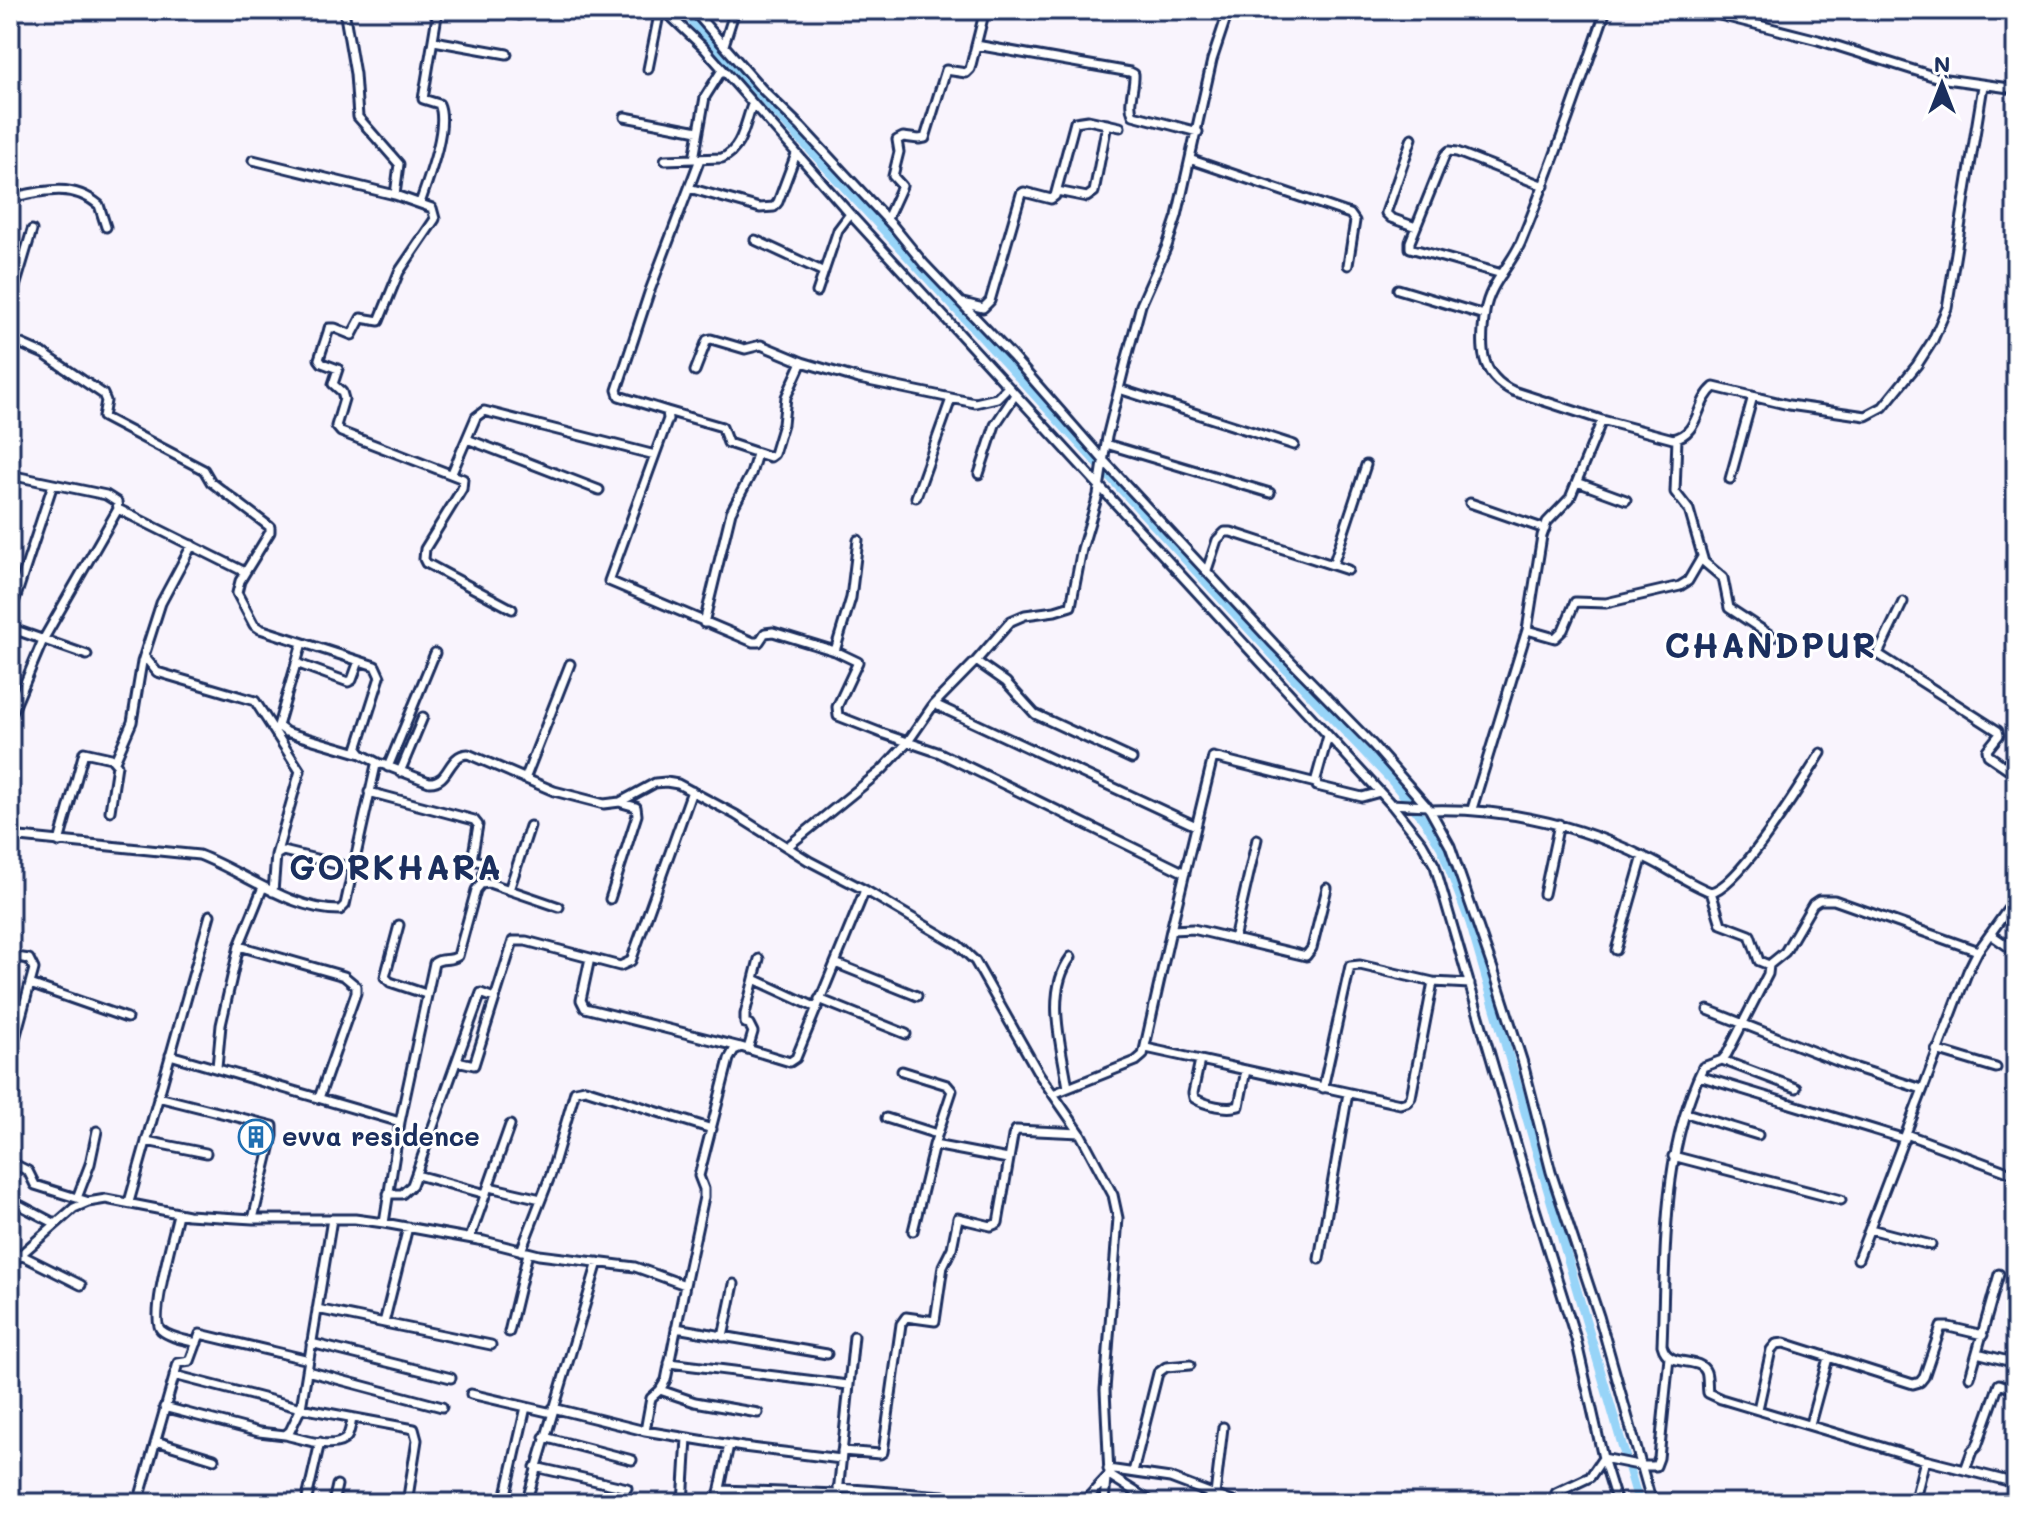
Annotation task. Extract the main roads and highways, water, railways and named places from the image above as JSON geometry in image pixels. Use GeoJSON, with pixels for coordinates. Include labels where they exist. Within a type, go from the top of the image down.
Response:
{"type":"FeatureCollection","features":[{"type":"Feature","properties":{"kind":"waterway"},"geometry":{"type":"LineString","coordinates":[[682,10],[1392,781],[1426,823],[1441,847],[1470,923],[1639,1503]]}},
{"type":"Feature","properties":{"kind":"place","name":"evva residence"},"geometry":{"type":"Point","coordinates":[256,1137]}},
{"type":"Feature","properties":{"kind":"district","name":"CHANDPUR"},"geometry":{"type":"Point","coordinates":[1771,646]}},
{"type":"Feature","properties":{"kind":"district","name":"GORKHARA"},"geometry":{"type":"Point","coordinates":[396,868]}}]}
